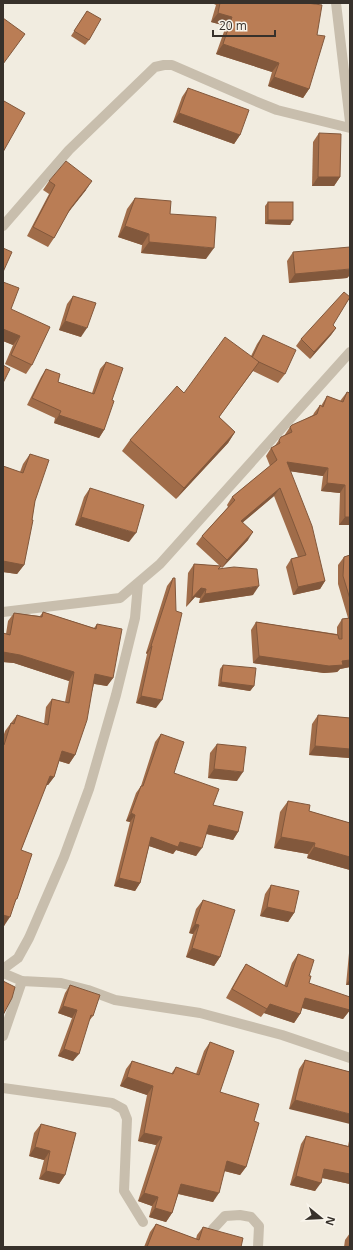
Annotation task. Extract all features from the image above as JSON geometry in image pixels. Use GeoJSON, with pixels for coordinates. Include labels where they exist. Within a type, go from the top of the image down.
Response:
{"type":"FeatureCollection","features":[{"type":"Feature","properties":{"kind":"street"},"geometry":{"type":"LineString","coordinates":[[336,3],[350,122]]}},
{"type":"Feature","properties":{"kind":"street"},"geometry":{"type":"LineString","coordinates":[[3,226],[69,150],[155,67],[172,65],[277,110],[350,128]]}},
{"type":"Feature","properties":{"kind":"street"},"geometry":{"type":"LineString","coordinates":[[3,612],[120,598],[160,564],[350,352]]}},
{"type":"Feature","properties":{"kind":"street"},"geometry":{"type":"LineString","coordinates":[[3,968],[18,958],[29,938],[64,857],[89,789],[116,695],[135,618],[138,584]]}},
{"type":"Feature","properties":{"kind":"street"},"geometry":{"type":"LineString","coordinates":[[3,973],[22,981],[60,983],[88,990],[115,1000],[200,1013],[282,1035],[350,1058]]}},
{"type":"Feature","properties":{"kind":"street"},"geometry":{"type":"LineString","coordinates":[[3,1036],[22,981]]}},
{"type":"Feature","properties":{"kind":"street"},"geometry":{"type":"LineString","coordinates":[[3,1088],[112,1104],[123,1109],[127,1119],[124,1191],[143,1222]]}},
{"type":"Feature","properties":{"kind":"street"},"geometry":{"type":"LineString","coordinates":[[213,1229],[224,1216],[240,1215],[251,1217],[259,1226],[258,1247]]}},
{"type":"Feature","properties":{"kind":"building"},"geometry":{"type":"Polygon","coordinates":[[[220,3],[307,3],[322,5],[317,35],[325,36],[309,89],[274,77],[279,63],[223,44],[232,17],[218,13],[220,3]]]}},
{"type":"Feature","properties":{"kind":"building"},"geometry":{"type":"Polygon","coordinates":[[[87,11],[101,19],[89,40],[74,31],[87,11]]]}},
{"type":"Feature","properties":{"kind":"building"},"geometry":{"type":"Polygon","coordinates":[[[3,18],[25,34],[3,64],[3,18]]]}},
{"type":"Feature","properties":{"kind":"building"},"geometry":{"type":"Polygon","coordinates":[[[188,88],[249,110],[240,135],[179,113],[188,88]]]}},
{"type":"Feature","properties":{"kind":"building"},"geometry":{"type":"Polygon","coordinates":[[[4,101],[25,113],[3,152],[3,103],[4,101]]]}},
{"type":"Feature","properties":{"kind":"building"},"geometry":{"type":"Polygon","coordinates":[[[319,133],[341,134],[340,177],[318,177],[319,133]]]}},
{"type":"Feature","properties":{"kind":"building"},"geometry":{"type":"Polygon","coordinates":[[[66,161],[92,181],[70,209],[54,238],[33,227],[55,185],[49,181],[66,161]]]}},
{"type":"Feature","properties":{"kind":"building"},"geometry":{"type":"Polygon","coordinates":[[[135,198],[171,201],[170,214],[216,217],[214,248],[149,242],[149,234],[125,226],[135,198]]]}},
{"type":"Feature","properties":{"kind":"building"},"geometry":{"type":"Polygon","coordinates":[[[268,202],[293,202],[293,220],[268,220],[268,202]]]}},
{"type":"Feature","properties":{"kind":"building"},"geometry":{"type":"Polygon","coordinates":[[[350,247],[350,269],[295,274],[293,252],[350,247]]]}},
{"type":"Feature","properties":{"kind":"building"},"geometry":{"type":"Polygon","coordinates":[[[3,248],[12,252],[3,272],[3,248]]]}},
{"type":"Feature","properties":{"kind":"building"},"geometry":{"type":"Polygon","coordinates":[[[3,282],[19,288],[11,309],[50,327],[32,365],[11,355],[20,336],[3,329],[3,282]]]}},
{"type":"Feature","properties":{"kind":"building"},"geometry":{"type":"Polygon","coordinates":[[[344,292],[350,297],[333,325],[336,328],[314,352],[301,339],[344,292]]]}},
{"type":"Feature","properties":{"kind":"building"},"geometry":{"type":"Polygon","coordinates":[[[73,296],[96,303],[87,328],[65,321],[73,296]]]}},
{"type":"Feature","properties":{"kind":"building"},"geometry":{"type":"Polygon","coordinates":[[[263,335],[296,350],[285,374],[252,358],[263,335]]]}},
{"type":"Feature","properties":{"kind":"building"},"geometry":{"type":"Polygon","coordinates":[[[225,337],[259,362],[219,417],[235,432],[184,488],[130,440],[177,386],[184,393],[225,337]]]}},
{"type":"Feature","properties":{"kind":"building"},"geometry":{"type":"Polygon","coordinates":[[[106,362],[123,368],[104,430],[59,415],[61,411],[32,398],[46,369],[60,374],[58,382],[94,394],[106,362]]]}},
{"type":"Feature","properties":{"kind":"building"},"geometry":{"type":"Polygon","coordinates":[[[3,365],[10,369],[3,383],[3,365]]]}},
{"type":"Feature","properties":{"kind":"building"},"geometry":{"type":"Polygon","coordinates":[[[347,392],[350,393],[350,517],[345,517],[345,485],[327,483],[328,468],[287,462],[312,526],[325,581],[298,587],[291,559],[306,555],[280,488],[241,521],[253,532],[227,560],[202,536],[235,500],[232,497],[277,460],[271,448],[280,443],[279,440],[281,437],[292,432],[290,427],[292,425],[317,414],[320,405],[323,407],[327,396],[343,402],[347,392]]]}},
{"type":"Feature","properties":{"kind":"building"},"geometry":{"type":"Polygon","coordinates":[[[30,454],[49,460],[35,501],[33,520],[24,565],[3,561],[3,466],[23,473],[30,454]]]}},
{"type":"Feature","properties":{"kind":"building"},"geometry":{"type":"Polygon","coordinates":[[[90,488],[144,505],[136,533],[81,517],[90,488]]]}},
{"type":"Feature","properties":{"kind":"building"},"geometry":{"type":"Polygon","coordinates":[[[350,555],[350,599],[343,576],[344,557],[350,555]]]}},
{"type":"Feature","properties":{"kind":"building"},"geometry":{"type":"Polygon","coordinates":[[[194,564],[221,566],[218,569],[234,567],[257,569],[259,586],[205,594],[206,589],[201,588],[192,598],[194,564]]]}},
{"type":"Feature","properties":{"kind":"building"},"geometry":{"type":"Polygon","coordinates":[[[173,578],[175,578],[176,611],[182,613],[162,700],[141,696],[151,646],[173,578]]]}},
{"type":"Feature","properties":{"kind":"building"},"geometry":{"type":"Polygon","coordinates":[[[43,612],[96,629],[97,624],[122,629],[113,678],[95,674],[87,720],[75,755],[62,751],[54,777],[50,776],[21,850],[32,854],[10,917],[3,915],[3,745],[11,723],[14,724],[17,715],[48,725],[52,699],[69,703],[74,672],[20,655],[3,652],[3,633],[10,635],[14,613],[42,617],[43,612]]]}},
{"type":"Feature","properties":{"kind":"building"},"geometry":{"type":"Polygon","coordinates":[[[350,618],[350,660],[342,661],[343,665],[329,666],[259,656],[256,622],[338,635],[339,639],[342,639],[342,619],[350,618]]]}},
{"type":"Feature","properties":{"kind":"building"},"geometry":{"type":"Polygon","coordinates":[[[223,665],[256,668],[254,686],[221,682],[223,665]]]}},
{"type":"Feature","properties":{"kind":"building"},"geometry":{"type":"Polygon","coordinates":[[[318,715],[350,718],[350,749],[315,746],[318,715]]]}},
{"type":"Feature","properties":{"kind":"building"},"geometry":{"type":"Polygon","coordinates":[[[161,734],[184,742],[174,773],[219,789],[213,805],[243,812],[238,832],[209,825],[202,848],[180,842],[178,847],[151,837],[140,883],[119,878],[135,815],[131,813],[141,786],[143,786],[161,734]]]}},
{"type":"Feature","properties":{"kind":"building"},"geometry":{"type":"Polygon","coordinates":[[[217,744],[246,747],[243,772],[214,769],[217,744]]]}},
{"type":"Feature","properties":{"kind":"building"},"geometry":{"type":"Polygon","coordinates":[[[288,801],[310,805],[309,811],[350,823],[350,857],[314,847],[315,843],[281,837],[288,801]]]}},
{"type":"Feature","properties":{"kind":"building"},"geometry":{"type":"Polygon","coordinates":[[[271,885],[299,891],[294,913],[267,907],[271,885]]]}},
{"type":"Feature","properties":{"kind":"building"},"geometry":{"type":"Polygon","coordinates":[[[203,900],[235,910],[220,957],[192,948],[199,925],[195,924],[203,900]]]}},
{"type":"Feature","properties":{"kind":"building"},"geometry":{"type":"Polygon","coordinates":[[[298,954],[314,960],[309,976],[311,976],[309,983],[350,997],[350,1010],[305,998],[300,1014],[270,1004],[267,1009],[232,989],[246,964],[287,987],[298,954]]]}},
{"type":"Feature","properties":{"kind":"building"},"geometry":{"type":"Polygon","coordinates":[[[3,981],[15,987],[12,998],[3,1015],[3,981]]]}},
{"type":"Feature","properties":{"kind":"building"},"geometry":{"type":"Polygon","coordinates":[[[70,985],[100,995],[93,1016],[91,1015],[79,1054],[64,1049],[77,1010],[63,1006],[70,985]]]}},
{"type":"Feature","properties":{"kind":"building"},"geometry":{"type":"Polygon","coordinates":[[[210,1042],[234,1051],[220,1092],[259,1104],[254,1121],[259,1123],[246,1167],[227,1161],[219,1193],[181,1184],[172,1213],[155,1208],[158,1197],[144,1193],[162,1137],[144,1133],[153,1086],[127,1077],[132,1061],[173,1074],[176,1067],[199,1075],[210,1042]]]}},
{"type":"Feature","properties":{"kind":"building"},"geometry":{"type":"Polygon","coordinates":[[[305,1060],[350,1072],[350,1114],[295,1100],[305,1060]]]}},
{"type":"Feature","properties":{"kind":"building"},"geometry":{"type":"Polygon","coordinates":[[[41,1124],[76,1133],[65,1175],[46,1171],[50,1151],[35,1147],[41,1124]]]}},
{"type":"Feature","properties":{"kind":"building"},"geometry":{"type":"Polygon","coordinates":[[[306,1136],[350,1147],[350,1174],[324,1169],[321,1183],[296,1176],[306,1136]]]}},
{"type":"Feature","properties":{"kind":"building"},"geometry":{"type":"Polygon","coordinates":[[[156,1224],[199,1240],[203,1227],[243,1238],[241,1247],[147,1247],[156,1224]]]}}]}
